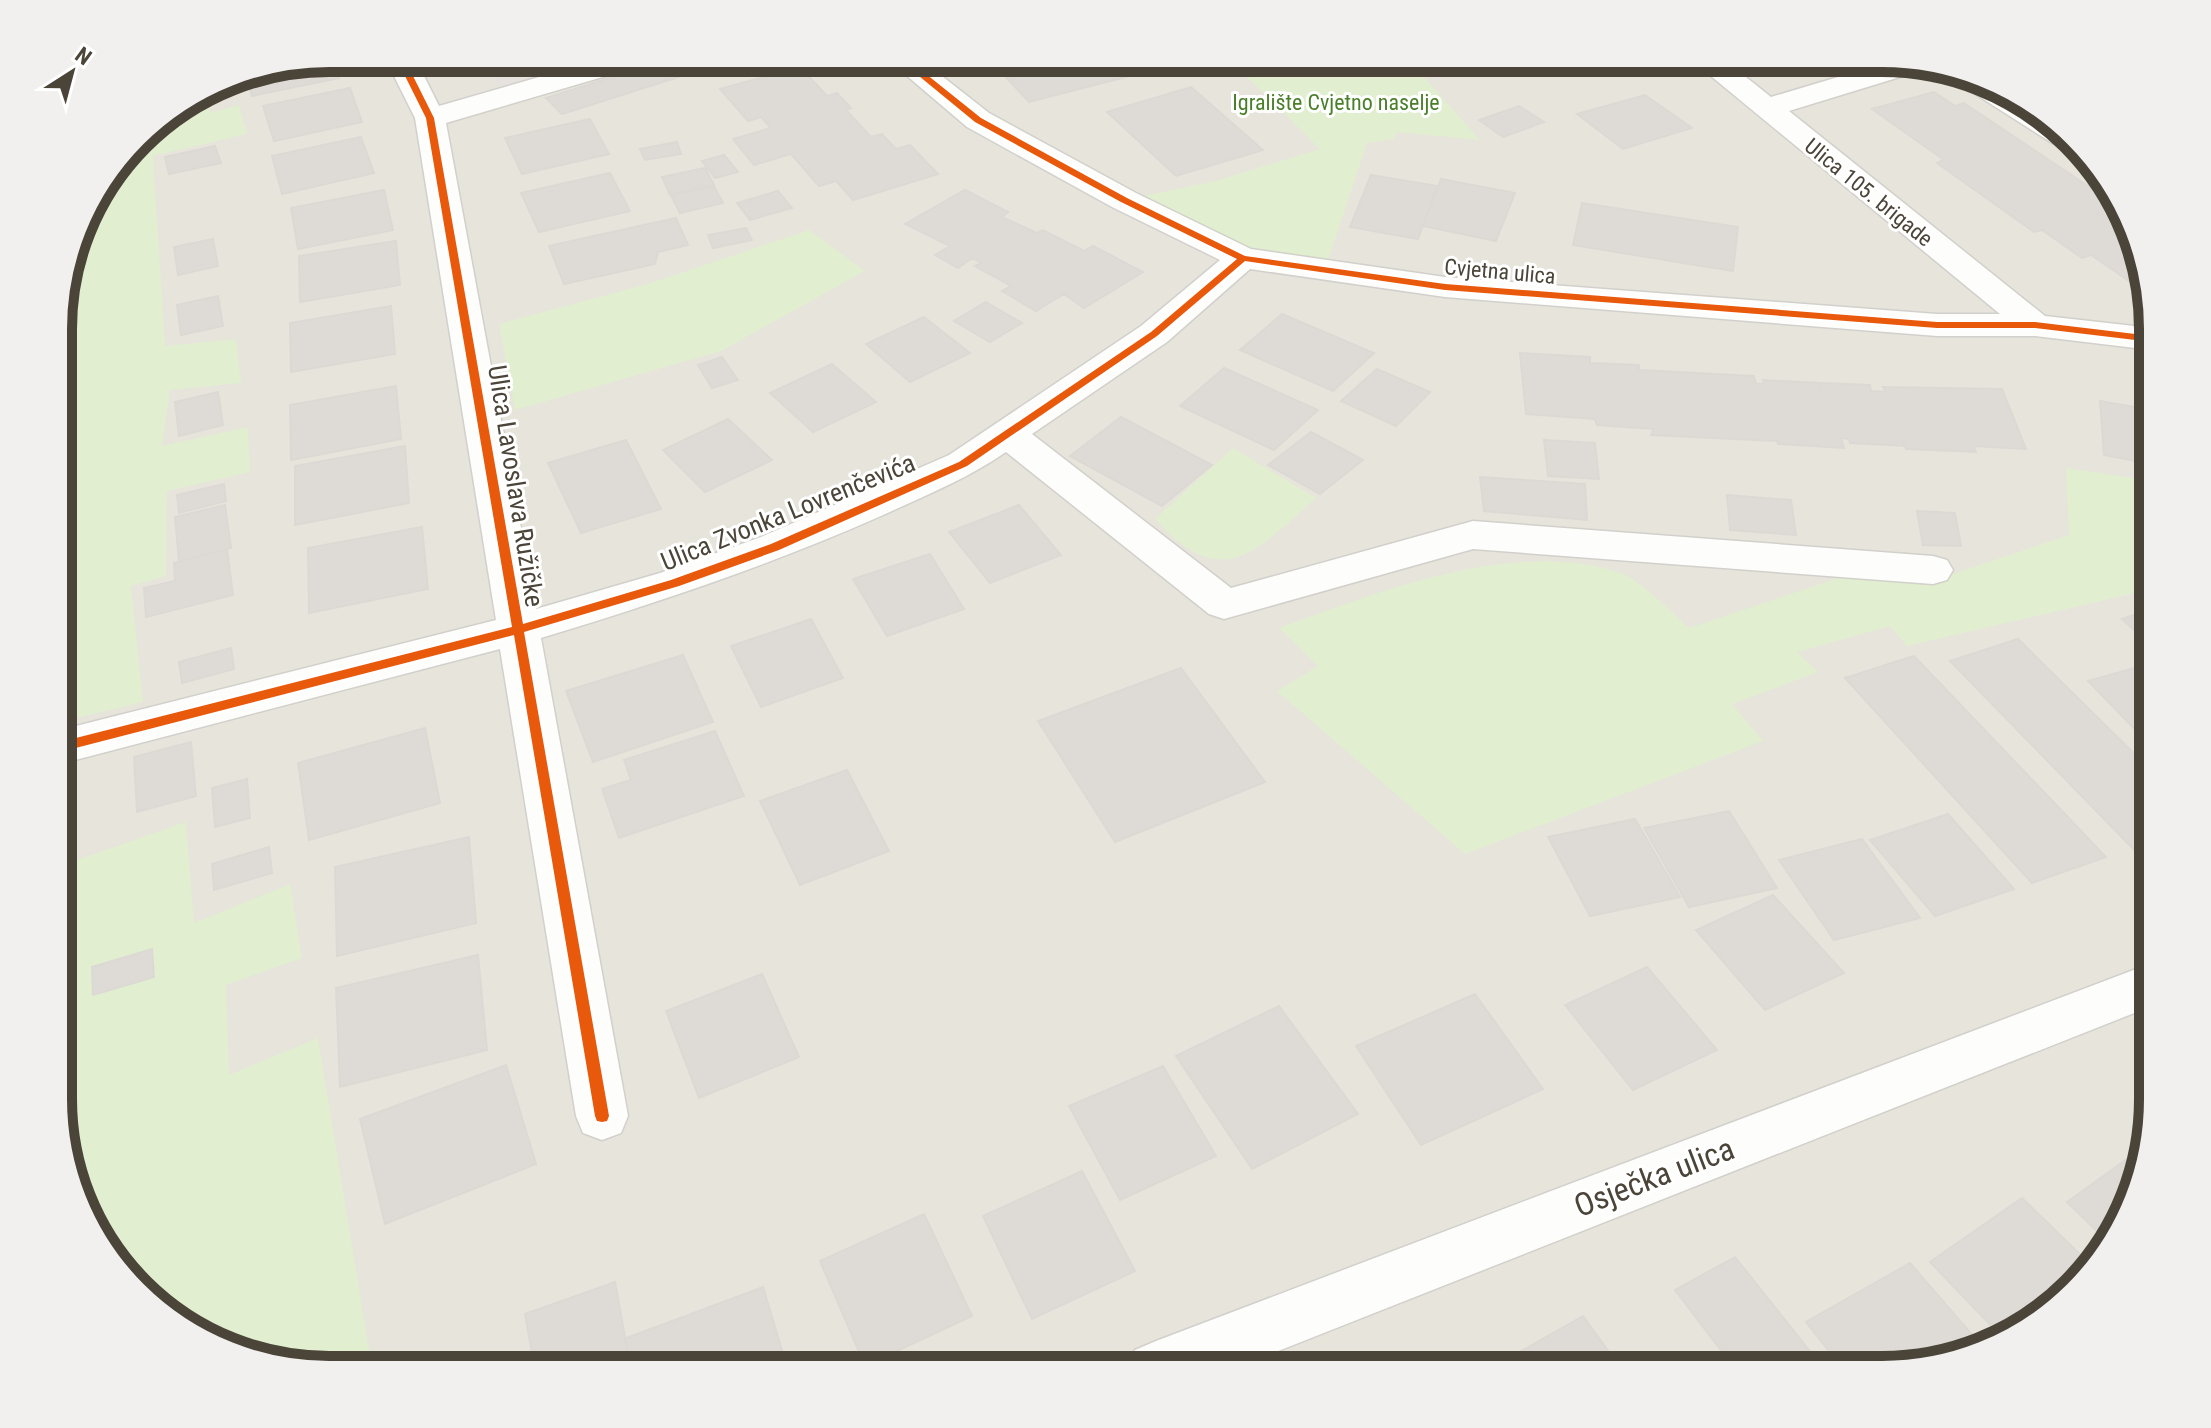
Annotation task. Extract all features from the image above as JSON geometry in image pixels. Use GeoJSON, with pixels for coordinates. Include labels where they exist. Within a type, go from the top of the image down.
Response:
{"type":"FeatureCollection","features":[{"type":"Feature","properties":{"kind":"street","name":"Ulica Lavoslava Ružičke"},"geometry":{"type":"LineString","coordinates":[[407,72],[430,118],[602,1116]]}},
{"type":"Feature","properties":{"kind":"street"},"geometry":{"type":"LineString","coordinates":[[430,118],[589,72]]}},
{"type":"Feature","properties":{"kind":"street","name":"Cvjetna ulica"},"geometry":{"type":"LineString","coordinates":[[918,72],[978,120],[1124,200],[1243,258],[1445,287],[1937,325],[2035,325],[2138,337]]}},
{"type":"Feature","properties":{"kind":"street","name":"Ulica 105. brigade"},"geometry":{"type":"LineString","coordinates":[[1721,72],[2035,325]]}},
{"type":"Feature","properties":{"kind":"street"},"geometry":{"type":"LineString","coordinates":[[1766,108],[1885,72]]}},
{"type":"Feature","properties":{"kind":"street","name":"Ulica Zvonka Lovrenčevića"},"geometry":{"type":"LineString","coordinates":[[72,744],[517,630],[675,583],[775,547],[963,464],[1154,334],[1243,258]]}},
{"type":"Feature","properties":{"kind":"street"},"geometry":{"type":"LineString","coordinates":[[1007,434],[1224,604],[1473,535],[1933,570]]}},
{"type":"Feature","properties":{"kind":"street","name":"Osječka ulica"},"geometry":{"type":"LineString","coordinates":[[1194,1355],[2138,989]]}},
{"type":"Feature","properties":{"kind":"shaded area"},"geometry":{"type":"Polygon","coordinates":[[[501,72],[588,72],[505,96],[490,75],[501,72]]]}},
{"type":"Feature","properties":{"kind":"shaded area"},"geometry":{"type":"Polygon","coordinates":[[[1882,72],[1916,74],[1949,81],[1996,98],[2025,115],[2064,147],[2105,200],[2130,262],[2137,295],[2138,1116],[2134,1149],[2125,1182],[2113,1213],[2096,1242],[2064,1281],[2011,1322],[1965,1342],[1932,1351],[1899,1355],[329,1356],[279,1351],[246,1342],[215,1330],[186,1313],[147,1281],[115,1242],[98,1213],[81,1166],[74,1133],[74,295],[86,246],[98,215],[125,172],[147,147],[186,115],[215,98],[262,81],[295,74],[1882,72]]]}},
{"type":"Feature","properties":{"kind":"green space","name":"Igralište Cvjetno naselje"},"geometry":{"type":"Polygon","coordinates":[[[1242,72],[1419,72],[1480,140],[1397,132],[1394,139],[1367,143],[1325,269],[1243,258],[1124,200],[1216,181],[1320,149],[1242,72]]]}},
{"type":"Feature","properties":{"kind":"green space"},"geometry":{"type":"Polygon","coordinates":[[[211,100],[209,113],[239,105],[247,134],[153,156],[165,346],[236,339],[241,383],[170,390],[162,446],[248,427],[250,472],[167,491],[166,576],[131,586],[143,702],[72,719],[74,295],[86,246],[98,215],[115,186],[159,136],[211,100]]]}},
{"type":"Feature","properties":{"kind":"green space"},"geometry":{"type":"Polygon","coordinates":[[[809,230],[865,271],[721,351],[515,410],[499,324],[648,284],[809,230]]]}},
{"type":"Feature","properties":{"kind":"green space"},"geometry":{"type":"Polygon","coordinates":[[[1233,448],[1316,498],[1257,548],[1239,556],[1220,559],[1201,555],[1179,542],[1155,519],[1233,448]]]}},
{"type":"Feature","properties":{"kind":"green space"},"geometry":{"type":"Polygon","coordinates":[[[2066,468],[2138,479],[2138,592],[1907,646],[1890,626],[1797,652],[1818,672],[1732,704],[1763,741],[1465,854],[1277,691],[1318,666],[1279,628],[1360,599],[1449,573],[1539,561],[1582,564],[1630,577],[1689,628],[1844,576],[1926,583],[2069,535],[2066,468]]]}},
{"type":"Feature","properties":{"kind":"green space"},"geometry":{"type":"Polygon","coordinates":[[[186,822],[194,923],[290,884],[302,958],[226,985],[229,1075],[318,1038],[370,1356],[279,1351],[215,1330],[172,1303],[147,1281],[115,1242],[98,1213],[81,1166],[74,1133],[72,862],[186,822]]]}},
{"type":"Feature","properties":{"kind":"building"},"geometry":{"type":"Polygon","coordinates":[[[337,72],[339,78],[252,96],[249,85],[295,74],[337,72]]]}},
{"type":"Feature","properties":{"kind":"building"},"geometry":{"type":"Polygon","coordinates":[[[629,72],[694,72],[562,114],[546,98],[629,72]]]}},
{"type":"Feature","properties":{"kind":"building"},"geometry":{"type":"Polygon","coordinates":[[[782,72],[805,72],[827,96],[837,93],[851,108],[846,110],[871,137],[882,134],[896,149],[910,145],[938,174],[853,200],[836,181],[819,186],[791,154],[754,165],[733,139],[771,128],[761,117],[748,121],[720,89],[782,72]]]}},
{"type":"Feature","properties":{"kind":"building"},"geometry":{"type":"Polygon","coordinates":[[[1001,72],[1138,74],[1029,102],[1001,72]]]}},
{"type":"Feature","properties":{"kind":"building"},"geometry":{"type":"Polygon","coordinates":[[[1191,87],[1263,150],[1176,176],[1107,112],[1191,87]]]}},
{"type":"Feature","properties":{"kind":"building"},"geometry":{"type":"Polygon","coordinates":[[[350,88],[362,122],[274,141],[263,106],[350,88]]]}},
{"type":"Feature","properties":{"kind":"building"},"geometry":{"type":"Polygon","coordinates":[[[1934,92],[1955,106],[1964,103],[2102,196],[2119,231],[2134,280],[2129,281],[2091,255],[2082,258],[2042,230],[2034,232],[1937,163],[1944,160],[1872,109],[1934,92]]]}},
{"type":"Feature","properties":{"kind":"building"},"geometry":{"type":"Polygon","coordinates":[[[1645,95],[1692,128],[1623,149],[1577,114],[1645,95]]]}},
{"type":"Feature","properties":{"kind":"building"},"geometry":{"type":"Polygon","coordinates":[[[1519,106],[1544,122],[1503,137],[1479,120],[1519,106]]]}},
{"type":"Feature","properties":{"kind":"building"},"geometry":{"type":"Polygon","coordinates":[[[590,119],[609,154],[522,174],[505,138],[590,119]]]}},
{"type":"Feature","properties":{"kind":"building"},"geometry":{"type":"Polygon","coordinates":[[[361,137],[374,173],[282,194],[272,156],[361,137]]]}},
{"type":"Feature","properties":{"kind":"building"},"geometry":{"type":"Polygon","coordinates":[[[677,142],[681,154],[645,160],[640,149],[677,142]]]}},
{"type":"Feature","properties":{"kind":"building"},"geometry":{"type":"Polygon","coordinates":[[[215,146],[221,163],[169,174],[165,157],[215,146]]]}},
{"type":"Feature","properties":{"kind":"building"},"geometry":{"type":"Polygon","coordinates":[[[724,155],[738,172],[715,178],[702,161],[724,155]]]}},
{"type":"Feature","properties":{"kind":"building"},"geometry":{"type":"Polygon","coordinates":[[[705,168],[714,185],[670,195],[662,177],[705,168]]]}},
{"type":"Feature","properties":{"kind":"building"},"geometry":{"type":"Polygon","coordinates":[[[610,173],[630,211],[539,232],[521,193],[610,173]]]}},
{"type":"Feature","properties":{"kind":"building"},"geometry":{"type":"Polygon","coordinates":[[[1371,175],[1437,186],[1418,239],[1350,227],[1371,175]]]}},
{"type":"Feature","properties":{"kind":"building"},"geometry":{"type":"Polygon","coordinates":[[[1441,179],[1515,193],[1496,241],[1423,226],[1441,179]]]}},
{"type":"Feature","properties":{"kind":"building"},"geometry":{"type":"Polygon","coordinates":[[[714,186],[723,203],[680,213],[671,195],[714,186]]]}},
{"type":"Feature","properties":{"kind":"building"},"geometry":{"type":"Polygon","coordinates":[[[384,190],[393,230],[298,249],[291,208],[384,190]]]}},
{"type":"Feature","properties":{"kind":"building"},"geometry":{"type":"Polygon","coordinates":[[[965,190],[1008,212],[1002,217],[1037,233],[1043,230],[1084,251],[1093,246],[1143,272],[1084,308],[1064,294],[1036,311],[1002,291],[1011,286],[975,266],[981,263],[972,258],[958,268],[935,255],[950,246],[905,224],[965,190]]]}},
{"type":"Feature","properties":{"kind":"building"},"geometry":{"type":"Polygon","coordinates":[[[778,191],[792,208],[750,220],[737,203],[778,191]]]}},
{"type":"Feature","properties":{"kind":"building"},"geometry":{"type":"Polygon","coordinates":[[[1582,203],[1738,227],[1733,271],[1573,245],[1582,203]]]}},
{"type":"Feature","properties":{"kind":"building"},"geometry":{"type":"Polygon","coordinates":[[[676,218],[688,245],[658,252],[655,264],[564,284],[549,246],[676,218]]]}},
{"type":"Feature","properties":{"kind":"building"},"geometry":{"type":"Polygon","coordinates":[[[746,228],[752,240],[713,248],[708,235],[746,228]]]}},
{"type":"Feature","properties":{"kind":"building"},"geometry":{"type":"Polygon","coordinates":[[[213,239],[218,266],[178,275],[174,247],[213,239]]]}},
{"type":"Feature","properties":{"kind":"building"},"geometry":{"type":"Polygon","coordinates":[[[396,241],[400,285],[300,302],[299,256],[396,241]]]}},
{"type":"Feature","properties":{"kind":"building"},"geometry":{"type":"Polygon","coordinates":[[[218,296],[223,326],[181,335],[177,305],[218,296]]]}},
{"type":"Feature","properties":{"kind":"building"},"geometry":{"type":"Polygon","coordinates":[[[986,302],[1022,323],[990,342],[954,321],[986,302]]]}},
{"type":"Feature","properties":{"kind":"building"},"geometry":{"type":"Polygon","coordinates":[[[391,306],[395,354],[291,372],[290,323],[391,306]]]}},
{"type":"Feature","properties":{"kind":"building"},"geometry":{"type":"Polygon","coordinates":[[[1282,314],[1374,353],[1333,391],[1240,350],[1282,314]]]}},
{"type":"Feature","properties":{"kind":"building"},"geometry":{"type":"Polygon","coordinates":[[[924,317],[970,353],[910,382],[866,344],[924,317]]]}},
{"type":"Feature","properties":{"kind":"building"},"geometry":{"type":"Polygon","coordinates":[[[1520,353],[1590,357],[1590,363],[1639,365],[1639,370],[1754,376],[1756,384],[1764,384],[1763,380],[1820,383],[1821,387],[1821,383],[1870,385],[1871,391],[1885,392],[1883,387],[2002,389],[2026,449],[1973,446],[1976,452],[1906,449],[1905,446],[1850,443],[1849,439],[1841,438],[1844,448],[1778,444],[1777,441],[1651,435],[1654,429],[1597,425],[1595,419],[1526,414],[1520,353]]]}},
{"type":"Feature","properties":{"kind":"building"},"geometry":{"type":"Polygon","coordinates":[[[722,357],[738,380],[712,388],[698,365],[722,357]]]}},
{"type":"Feature","properties":{"kind":"building"},"geometry":{"type":"Polygon","coordinates":[[[832,364],[876,402],[813,432],[770,393],[832,364]]]}},
{"type":"Feature","properties":{"kind":"building"},"geometry":{"type":"Polygon","coordinates":[[[1224,368],[1318,410],[1274,450],[1180,406],[1224,368]]]}},
{"type":"Feature","properties":{"kind":"building"},"geometry":{"type":"Polygon","coordinates":[[[1377,369],[1430,392],[1396,426],[1341,401],[1377,369]]]}},
{"type":"Feature","properties":{"kind":"building"},"geometry":{"type":"Polygon","coordinates":[[[396,386],[401,439],[291,460],[290,405],[396,386]]]}},
{"type":"Feature","properties":{"kind":"building"},"geometry":{"type":"Polygon","coordinates":[[[218,392],[223,425],[179,436],[175,402],[218,392]]]}},
{"type":"Feature","properties":{"kind":"building"},"geometry":{"type":"Polygon","coordinates":[[[2100,401],[2138,408],[2138,461],[2104,455],[2100,401]]]}},
{"type":"Feature","properties":{"kind":"building"},"geometry":{"type":"Polygon","coordinates":[[[1121,417],[1212,465],[1162,506],[1070,456],[1121,417]]]}},
{"type":"Feature","properties":{"kind":"building"},"geometry":{"type":"Polygon","coordinates":[[[728,419],[772,460],[705,492],[663,450],[728,419]]]}},
{"type":"Feature","properties":{"kind":"building"},"geometry":{"type":"Polygon","coordinates":[[[1311,432],[1363,460],[1320,494],[1268,465],[1311,432]]]}},
{"type":"Feature","properties":{"kind":"building"},"geometry":{"type":"Polygon","coordinates":[[[626,440],[661,509],[581,533],[548,463],[626,440]]]}},
{"type":"Feature","properties":{"kind":"building"},"geometry":{"type":"Polygon","coordinates":[[[1544,440],[1595,443],[1599,479],[1548,476],[1544,440]]]}},
{"type":"Feature","properties":{"kind":"building"},"geometry":{"type":"Polygon","coordinates":[[[405,446],[409,503],[295,525],[295,466],[405,446]]]}},
{"type":"Feature","properties":{"kind":"building"},"geometry":{"type":"Polygon","coordinates":[[[1480,477],[1585,484],[1587,520],[1484,511],[1480,477]]]}},
{"type":"Feature","properties":{"kind":"building"},"geometry":{"type":"Polygon","coordinates":[[[224,484],[226,501],[179,513],[177,495],[224,484]]]}},
{"type":"Feature","properties":{"kind":"building"},"geometry":{"type":"Polygon","coordinates":[[[1727,495],[1791,500],[1796,535],[1730,530],[1727,495]]]}},
{"type":"Feature","properties":{"kind":"building"},"geometry":{"type":"Polygon","coordinates":[[[225,505],[231,548],[179,561],[175,517],[225,505]]]}},
{"type":"Feature","properties":{"kind":"building"},"geometry":{"type":"Polygon","coordinates":[[[1019,505],[1061,555],[990,583],[949,532],[1019,505]]]}},
{"type":"Feature","properties":{"kind":"building"},"geometry":{"type":"Polygon","coordinates":[[[1917,511],[1955,513],[1961,546],[1923,545],[1917,511]]]}},
{"type":"Feature","properties":{"kind":"building"},"geometry":{"type":"Polygon","coordinates":[[[422,527],[428,589],[309,613],[308,548],[422,527]]]}},
{"type":"Feature","properties":{"kind":"building"},"geometry":{"type":"Polygon","coordinates":[[[227,549],[233,595],[146,617],[144,588],[175,581],[174,563],[227,549]]]}},
{"type":"Feature","properties":{"kind":"building"},"geometry":{"type":"Polygon","coordinates":[[[930,554],[964,609],[887,636],[853,579],[930,554]]]}},
{"type":"Feature","properties":{"kind":"building"},"geometry":{"type":"Polygon","coordinates":[[[2138,614],[2138,634],[2122,619],[2138,614]]]}},
{"type":"Feature","properties":{"kind":"building"},"geometry":{"type":"Polygon","coordinates":[[[811,619],[843,678],[761,707],[731,646],[811,619]]]}},
{"type":"Feature","properties":{"kind":"building"},"geometry":{"type":"Polygon","coordinates":[[[2018,639],[2138,757],[2138,854],[1950,661],[2018,639]]]}},
{"type":"Feature","properties":{"kind":"building"},"geometry":{"type":"Polygon","coordinates":[[[231,648],[234,669],[182,683],[179,662],[231,648]]]}},
{"type":"Feature","properties":{"kind":"building"},"geometry":{"type":"Polygon","coordinates":[[[683,655],[713,722],[593,762],[566,691],[683,655]]]}},
{"type":"Feature","properties":{"kind":"building"},"geometry":{"type":"Polygon","coordinates":[[[1914,656],[2106,857],[2032,883],[1845,678],[1914,656]]]}},
{"type":"Feature","properties":{"kind":"building"},"geometry":{"type":"Polygon","coordinates":[[[2138,667],[2138,733],[2088,681],[2138,667]]]}},
{"type":"Feature","properties":{"kind":"building"},"geometry":{"type":"Polygon","coordinates":[[[1181,668],[1265,782],[1115,842],[1038,721],[1181,668]]]}},
{"type":"Feature","properties":{"kind":"building"},"geometry":{"type":"Polygon","coordinates":[[[425,728],[440,803],[309,840],[298,763],[425,728]]]}},
{"type":"Feature","properties":{"kind":"building"},"geometry":{"type":"Polygon","coordinates":[[[715,731],[744,796],[619,838],[602,789],[631,780],[624,760],[715,731]]]}},
{"type":"Feature","properties":{"kind":"building"},"geometry":{"type":"Polygon","coordinates":[[[191,742],[196,796],[137,812],[134,757],[191,742]]]}},
{"type":"Feature","properties":{"kind":"building"},"geometry":{"type":"Polygon","coordinates":[[[847,770],[889,851],[800,885],[760,801],[847,770]]]}},
{"type":"Feature","properties":{"kind":"building"},"geometry":{"type":"Polygon","coordinates":[[[247,779],[250,818],[215,827],[212,788],[247,779]]]}},
{"type":"Feature","properties":{"kind":"building"},"geometry":{"type":"Polygon","coordinates":[[[1729,811],[1777,888],[1689,907],[1644,828],[1729,811]]]}},
{"type":"Feature","properties":{"kind":"building"},"geometry":{"type":"Polygon","coordinates":[[[1948,814],[2014,889],[1935,916],[1870,840],[1948,814]]]}},
{"type":"Feature","properties":{"kind":"building"},"geometry":{"type":"Polygon","coordinates":[[[1635,819],[1680,897],[1590,916],[1548,837],[1635,819]]]}},
{"type":"Feature","properties":{"kind":"building"},"geometry":{"type":"Polygon","coordinates":[[[469,837],[476,923],[337,956],[335,867],[469,837]]]}},
{"type":"Feature","properties":{"kind":"building"},"geometry":{"type":"Polygon","coordinates":[[[1862,839],[1920,918],[1834,940],[1779,860],[1862,839]]]}},
{"type":"Feature","properties":{"kind":"building"},"geometry":{"type":"Polygon","coordinates":[[[269,847],[272,873],[214,890],[212,864],[269,847]]]}},
{"type":"Feature","properties":{"kind":"building"},"geometry":{"type":"Polygon","coordinates":[[[1773,895],[1844,973],[1765,1010],[1696,930],[1773,895]]]}},
{"type":"Feature","properties":{"kind":"building"},"geometry":{"type":"Polygon","coordinates":[[[152,949],[154,977],[93,995],[92,967],[152,949]]]}},
{"type":"Feature","properties":{"kind":"building"},"geometry":{"type":"Polygon","coordinates":[[[478,955],[487,1050],[340,1087],[336,988],[478,955]]]}},
{"type":"Feature","properties":{"kind":"building"},"geometry":{"type":"Polygon","coordinates":[[[1647,967],[1717,1050],[1633,1090],[1565,1005],[1647,967]]]}},
{"type":"Feature","properties":{"kind":"building"},"geometry":{"type":"Polygon","coordinates":[[[762,974],[799,1057],[699,1098],[666,1011],[762,974]]]}},
{"type":"Feature","properties":{"kind":"building"},"geometry":{"type":"Polygon","coordinates":[[[1475,994],[1543,1089],[1421,1145],[1356,1046],[1475,994]]]}},
{"type":"Feature","properties":{"kind":"building"},"geometry":{"type":"Polygon","coordinates":[[[1279,1006],[1358,1114],[1252,1169],[1176,1056],[1279,1006]]]}},
{"type":"Feature","properties":{"kind":"building"},"geometry":{"type":"Polygon","coordinates":[[[506,1065],[536,1164],[385,1224],[360,1119],[506,1065]]]}},
{"type":"Feature","properties":{"kind":"building"},"geometry":{"type":"Polygon","coordinates":[[[1163,1066],[1216,1156],[1120,1200],[1069,1106],[1163,1066]]]}},
{"type":"Feature","properties":{"kind":"building"},"geometry":{"type":"Polygon","coordinates":[[[2132,1155],[2113,1213],[2100,1235],[2067,1202],[2132,1155]]]}},
{"type":"Feature","properties":{"kind":"building"},"geometry":{"type":"Polygon","coordinates":[[[1082,1171],[1135,1271],[1032,1319],[983,1216],[1082,1171]]]}},
{"type":"Feature","properties":{"kind":"building"},"geometry":{"type":"Polygon","coordinates":[[[2022,1198],[2084,1258],[2039,1303],[1995,1329],[1930,1262],[2022,1198]]]}},
{"type":"Feature","properties":{"kind":"building"},"geometry":{"type":"Polygon","coordinates":[[[924,1214],[972,1316],[887,1356],[861,1356],[820,1261],[924,1214]]]}},
{"type":"Feature","properties":{"kind":"building"},"geometry":{"type":"Polygon","coordinates":[[[1735,1257],[1813,1355],[1725,1355],[1675,1290],[1735,1257]]]}},
{"type":"Feature","properties":{"kind":"building"},"geometry":{"type":"Polygon","coordinates":[[[1910,1263],[1975,1338],[1932,1351],[1899,1355],[1832,1355],[1806,1322],[1910,1263]]]}},
{"type":"Feature","properties":{"kind":"building"},"geometry":{"type":"Polygon","coordinates":[[[615,1282],[628,1356],[532,1356],[525,1314],[615,1282]]]}},
{"type":"Feature","properties":{"kind":"building"},"geometry":{"type":"Polygon","coordinates":[[[763,1287],[784,1356],[628,1356],[624,1339],[763,1287]]]}},
{"type":"Feature","properties":{"kind":"building"},"geometry":{"type":"Polygon","coordinates":[[[1583,1316],[1611,1355],[1514,1355],[1583,1316]]]}},
{"type":"Feature","properties":{"kind":"cycle path"},"geometry":{"type":"LineString","coordinates":[[407,72],[430,118],[602,1116]]}},
{"type":"Feature","properties":{"kind":"cycle path"},"geometry":{"type":"LineString","coordinates":[[918,72],[978,120],[1124,200],[1243,258],[1445,287],[1937,325],[2035,325],[2138,337]]}},
{"type":"Feature","properties":{"kind":"cycle path"},"geometry":{"type":"LineString","coordinates":[[72,744],[517,630],[675,583],[775,547],[963,464],[1154,334],[1243,258]]}}]}
